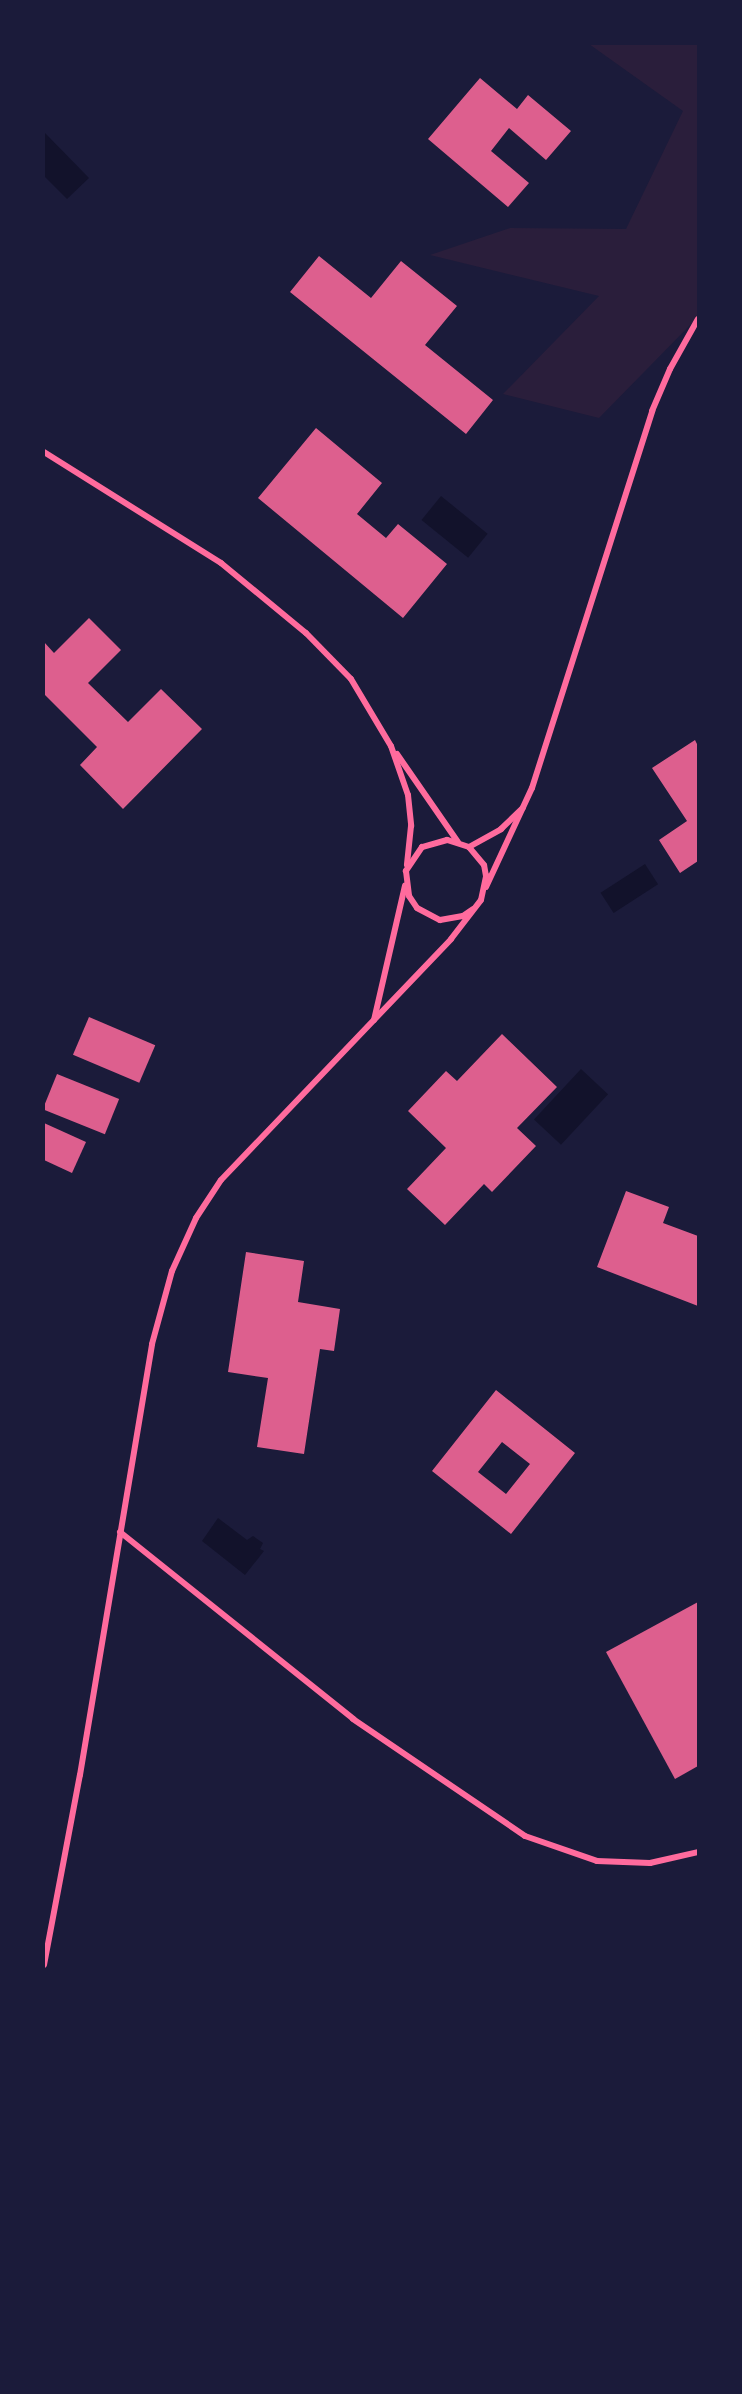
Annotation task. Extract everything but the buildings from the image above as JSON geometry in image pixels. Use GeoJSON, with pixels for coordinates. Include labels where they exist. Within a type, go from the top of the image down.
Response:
{"type":"FeatureCollection","features":[{"type":"Feature","properties":{"kind":"street"},"geometry":{"type":"LineString","coordinates":[[44,1965],[152,1344],[172,1271],[190,1230],[232,1167],[451,939],[485,889],[526,805],[652,411],[670,369],[699,319]]}},
{"type":"Feature","properties":{"kind":"street"},"geometry":{"type":"LineString","coordinates":[[44,452],[221,563],[261,594],[351,679],[391,746],[458,842]]}},
{"type":"Feature","properties":{"kind":"street"},"geometry":{"type":"LineString","coordinates":[[391,746],[408,795],[411,826],[406,883],[409,896],[427,916],[452,920],[473,909]]}},
{"type":"Feature","properties":{"kind":"street"},"geometry":{"type":"LineString","coordinates":[[469,847],[501,829],[526,805]]}},
{"type":"Feature","properties":{"kind":"street"},"geometry":{"type":"LineString","coordinates":[[406,871],[423,847],[435,842],[458,842],[469,847],[484,865],[485,889]]}},
{"type":"Feature","properties":{"kind":"street"},"geometry":{"type":"LineString","coordinates":[[374,1020],[406,883]]}},
{"type":"Feature","properties":{"kind":"street"},"geometry":{"type":"LineString","coordinates":[[120,1532],[353,1719],[525,1836],[597,1861],[650,1863],[699,1852]]}},
{"type":"Feature","properties":{"kind":"shaded area"},"geometry":{"type":"Polygon","coordinates":[[[589,44],[698,44],[698,317],[599,418],[503,394],[599,296],[430,255],[510,228],[626,229],[683,111],[589,44]]]}},
{"type":"Feature","properties":{"kind":"shaded area"},"geometry":{"type":"Polygon","coordinates":[[[44,132],[89,178],[67,199],[44,176],[44,132]]]}},
{"type":"Feature","properties":{"kind":"shaded area"},"geometry":{"type":"Polygon","coordinates":[[[441,496],[488,534],[468,558],[421,520],[441,496]]]}},
{"type":"Feature","properties":{"kind":"shaded area"},"geometry":{"type":"Polygon","coordinates":[[[645,864],[658,884],[614,913],[601,893],[645,864]]]}},
{"type":"Feature","properties":{"kind":"shaded area"},"geometry":{"type":"Polygon","coordinates":[[[581,1069],[608,1094],[561,1145],[534,1119],[581,1069]]]}},
{"type":"Feature","properties":{"kind":"shaded area"},"geometry":{"type":"Polygon","coordinates":[[[218,1518],[247,1540],[253,1536],[263,1543],[260,1549],[264,1551],[245,1575],[202,1541],[218,1518]]]}}]}
